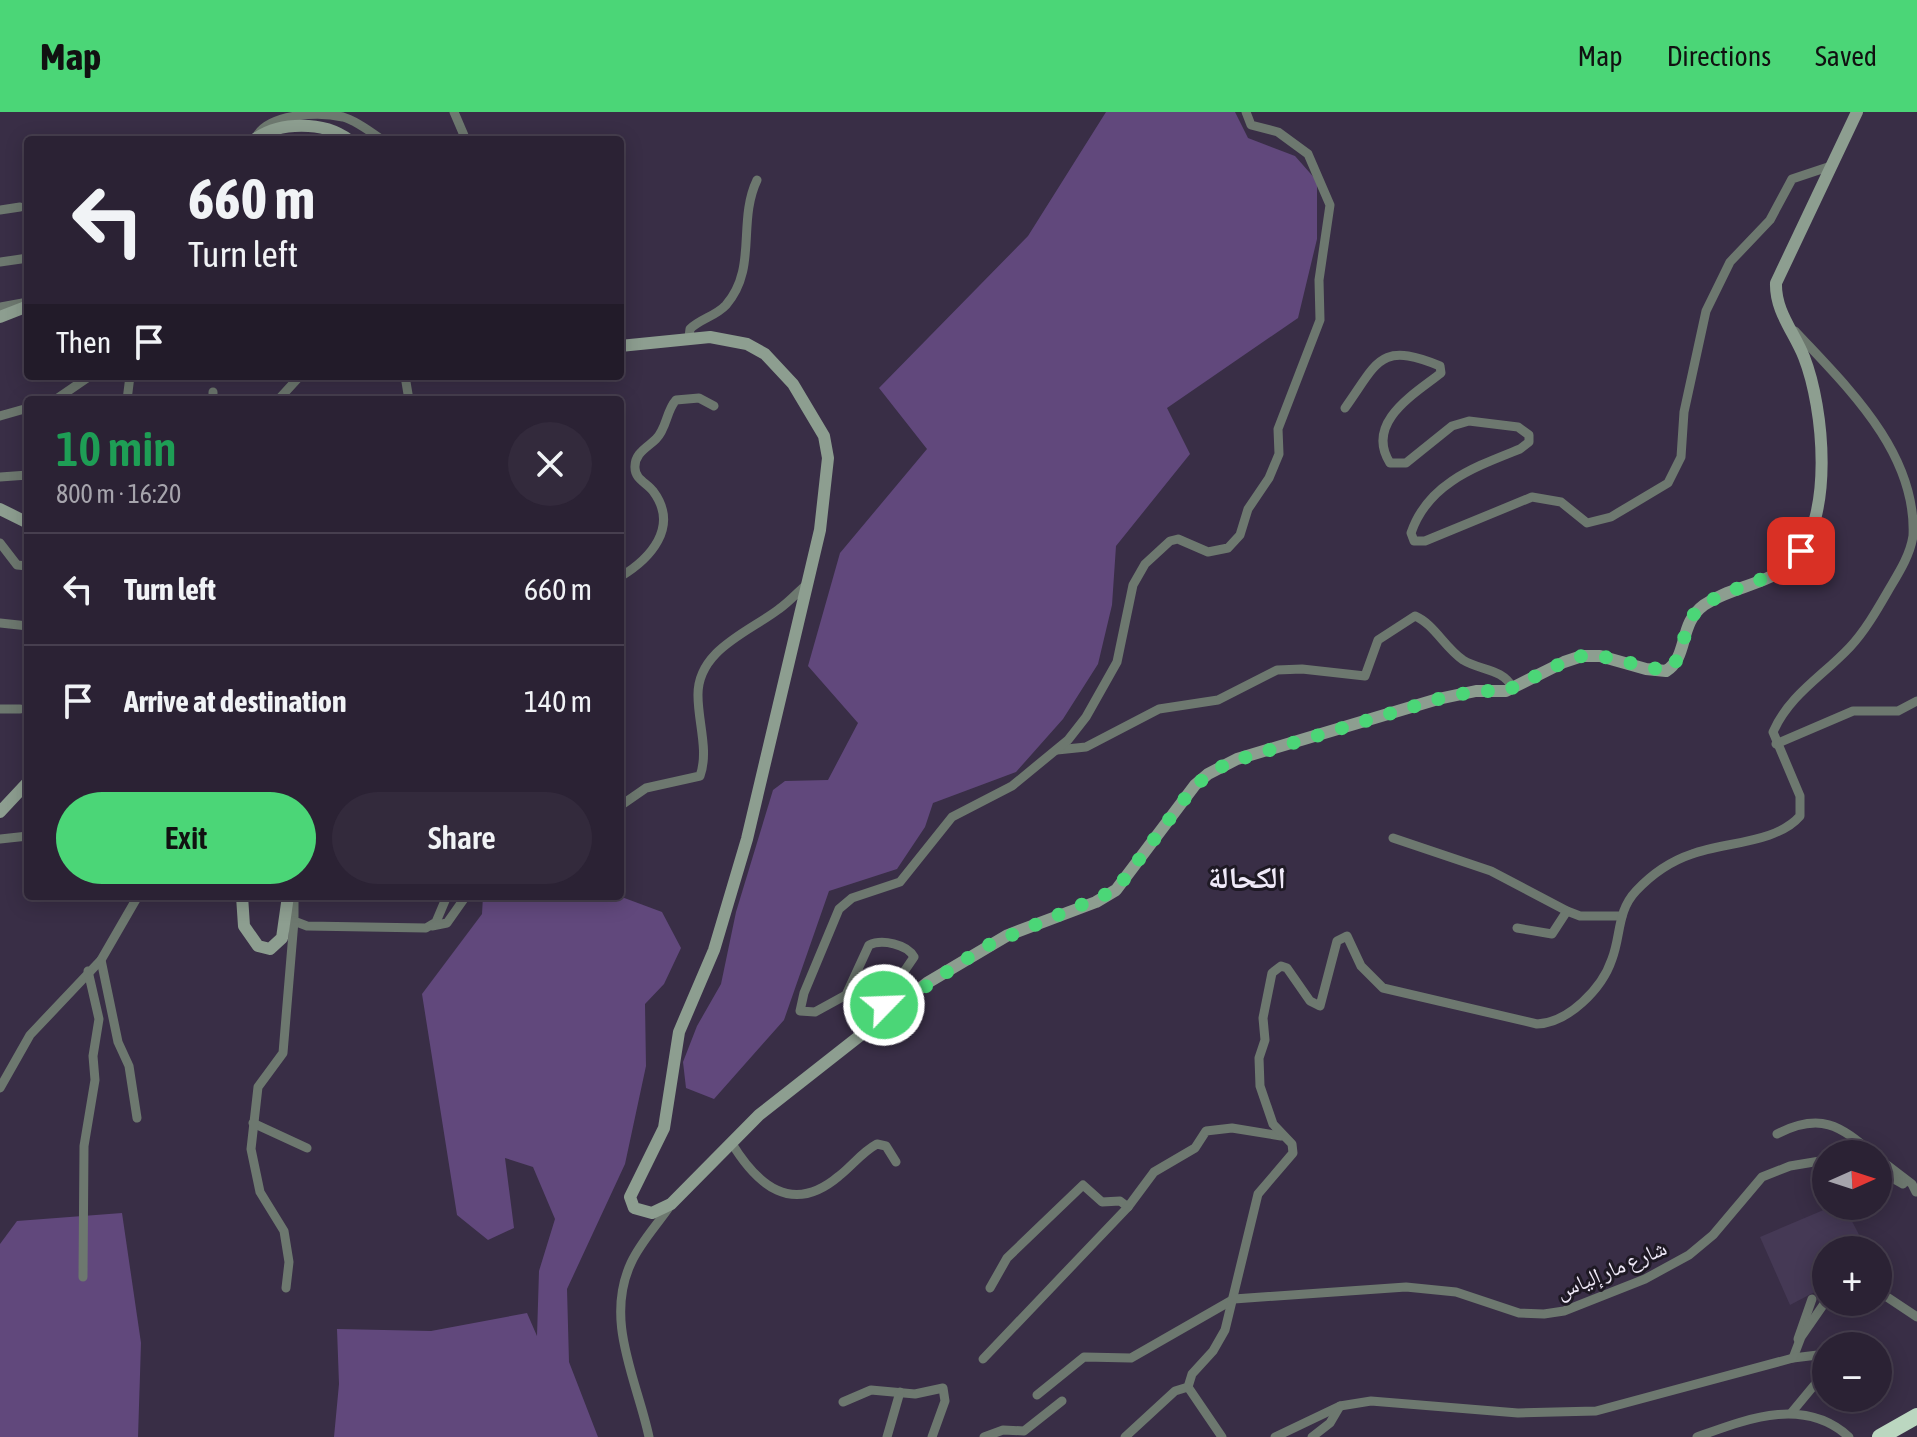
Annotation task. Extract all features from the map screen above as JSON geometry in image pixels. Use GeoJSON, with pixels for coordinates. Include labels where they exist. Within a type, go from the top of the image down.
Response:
{"type":"FeatureCollection","features":[{"type":"Feature","properties":{"kind":"highway"},"geometry":{"type":"LineString","coordinates":[[1880,1437],[1917,1416]]}},
{"type":"Feature","properties":{"kind":"highway"},"geometry":{"type":"LineString","coordinates":[[1898,1437],[1917,1426]]}},
{"type":"Feature","properties":{"kind":"main road"},"geometry":{"type":"LineString","coordinates":[[624,345],[689,337],[728,337],[765,354],[793,384],[824,436],[828,458],[820,530],[747,839],[714,950],[679,1032],[664,1128],[630,1197],[634,1208],[642,1212],[660,1212],[759,1115],[901,1003],[984,947],[1116,890],[1195,785],[1227,763],[1438,699],[1513,688],[1582,656],[1600,656],[1666,671],[1678,660],[1693,614],[1711,601],[1773,576],[1801,551],[1814,519],[1822,454],[1812,383],[1804,357],[1778,303],[1776,283],[1828,167],[1857,112]]}},
{"type":"Feature","properties":{"kind":"main road"},"geometry":{"type":"LineString","coordinates":[[264,136],[303,126],[331,129],[342,136]]}},
{"type":"Feature","properties":{"kind":"main road"},"geometry":{"type":"LineString","coordinates":[[0,317],[24,306]]}},
{"type":"Feature","properties":{"kind":"main road"},"geometry":{"type":"LineString","coordinates":[[0,509],[24,521]]}},
{"type":"Feature","properties":{"kind":"main road"},"geometry":{"type":"LineString","coordinates":[[0,812],[24,786]]}},
{"type":"Feature","properties":{"kind":"main road"},"geometry":{"type":"LineString","coordinates":[[242,900],[244,926],[258,946],[270,949],[282,938],[290,900]]}},
{"type":"Feature","properties":{"kind":"street"},"geometry":{"type":"LineString","coordinates":[[454,112],[464,136]]}},
{"type":"Feature","properties":{"kind":"street"},"geometry":{"type":"LineString","coordinates":[[901,1003],[887,1009],[884,1005],[910,966],[912,951],[878,941],[869,945],[846,995],[809,1014],[800,1011],[804,993],[839,909],[852,898],[900,882],[952,817],[1012,786],[1057,750],[1079,726],[1114,669],[1133,585],[1152,554],[1162,545],[1178,539],[1208,552],[1222,552],[1240,535],[1248,509],[1269,478],[1279,454],[1278,429],[1320,320],[1319,280],[1330,205],[1327,189],[1308,154],[1278,132],[1251,125],[1246,112]]}},
{"type":"Feature","properties":{"kind":"street"},"geometry":{"type":"LineString","coordinates":[[258,136],[272,123],[327,114],[345,115],[376,136]]}},
{"type":"Feature","properties":{"kind":"street"},"geometry":{"type":"LineString","coordinates":[[1345,408],[1380,360],[1404,354],[1440,366],[1441,373],[1410,394],[1391,417],[1383,438],[1390,463],[1399,466],[1406,463],[1452,426],[1469,421],[1518,427],[1529,435],[1529,442],[1520,449],[1454,478],[1439,489],[1413,525],[1411,533],[1414,541],[1430,540],[1532,497],[1561,502],[1587,523],[1611,517],[1668,483],[1679,463],[1684,412],[1698,340],[1706,311],[1730,262],[1770,220],[1792,179],[1828,167]]}},
{"type":"Feature","properties":{"kind":"street"},"geometry":{"type":"LineString","coordinates":[[689,337],[690,329],[697,322],[724,307],[745,273],[746,218],[757,180]]}},
{"type":"Feature","properties":{"kind":"street"},"geometry":{"type":"LineString","coordinates":[[0,210],[20,207]]}},
{"type":"Feature","properties":{"kind":"street"},"geometry":{"type":"LineString","coordinates":[[0,262],[24,259]]}},
{"type":"Feature","properties":{"kind":"street"},"geometry":{"type":"LineString","coordinates":[[0,307],[24,304]]}},
{"type":"Feature","properties":{"kind":"street"},"geometry":{"type":"LineString","coordinates":[[1188,1387],[1192,1374],[1213,1351],[1225,1330],[1258,1194],[1293,1153],[1292,1144],[1281,1136],[1264,1105],[1259,1065],[1265,1040],[1263,1018],[1268,982],[1281,966],[1292,973],[1312,1004],[1320,1006],[1337,941],[1347,936],[1361,966],[1383,988],[1537,1024],[1552,1022],[1576,1007],[1605,974],[1613,959],[1622,916],[1635,891],[1672,862],[1700,851],[1775,832],[1794,822],[1802,812],[1802,802],[1773,732],[1784,710],[1853,643],[1883,599],[1910,547],[1914,521],[1912,499],[1894,448],[1870,413],[1787,323]]}},
{"type":"Feature","properties":{"kind":"street"},"geometry":{"type":"LineString","coordinates":[[61,396],[84,380]]}},
{"type":"Feature","properties":{"kind":"street"},"geometry":{"type":"LineString","coordinates":[[282,396],[296,380]]}},
{"type":"Feature","properties":{"kind":"street"},"geometry":{"type":"LineString","coordinates":[[624,574],[652,554],[662,534],[659,501],[653,490],[638,478],[634,470],[637,458],[659,436],[676,400],[699,398],[714,406]]}},
{"type":"Feature","properties":{"kind":"street"},"geometry":{"type":"LineString","coordinates":[[0,416],[24,409]]}},
{"type":"Feature","properties":{"kind":"street"},"geometry":{"type":"LineString","coordinates":[[0,477],[24,475]]}},
{"type":"Feature","properties":{"kind":"street"},"geometry":{"type":"LineString","coordinates":[[0,543],[17,565],[24,566]]}},
{"type":"Feature","properties":{"kind":"street"},"geometry":{"type":"LineString","coordinates":[[624,803],[646,788],[700,776],[703,745],[698,691],[712,657],[780,608],[807,584]]}},
{"type":"Feature","properties":{"kind":"street"},"geometry":{"type":"LineString","coordinates":[[1057,750],[1086,747],[1159,709],[1218,700],[1277,670],[1302,669],[1365,676],[1378,640],[1415,616],[1425,621],[1463,660],[1502,674],[1513,688]]}},
{"type":"Feature","properties":{"kind":"street"},"geometry":{"type":"LineString","coordinates":[[0,623],[24,626]]}},
{"type":"Feature","properties":{"kind":"street"},"geometry":{"type":"LineString","coordinates":[[1776,744],[1847,713],[1898,711],[1917,701]]}},
{"type":"Feature","properties":{"kind":"street"},"geometry":{"type":"LineString","coordinates":[[0,709],[20,709]]}},
{"type":"Feature","properties":{"kind":"street"},"geometry":{"type":"LineString","coordinates":[[0,839],[24,836]]}},
{"type":"Feature","properties":{"kind":"street"},"geometry":{"type":"LineString","coordinates":[[1393,838],[1491,871],[1580,916],[1622,916]]}},
{"type":"Feature","properties":{"kind":"street"},"geometry":{"type":"LineString","coordinates":[[0,1088],[30,1035],[101,960],[136,900]]}},
{"type":"Feature","properties":{"kind":"street"},"geometry":{"type":"LineString","coordinates":[[286,1288],[288,1245],[284,1231],[255,1176],[251,1149],[263,1077],[283,1053],[294,921],[291,900]]}},
{"type":"Feature","properties":{"kind":"street"},"geometry":{"type":"LineString","coordinates":[[430,926],[438,919],[445,900]]}},
{"type":"Feature","properties":{"kind":"street"},"geometry":{"type":"LineString","coordinates":[[294,921],[313,927],[430,926],[447,923],[463,900]]}},
{"type":"Feature","properties":{"kind":"street"},"geometry":{"type":"LineString","coordinates":[[1517,928],[1552,934],[1567,911]]}},
{"type":"Feature","properties":{"kind":"street"},"geometry":{"type":"LineString","coordinates":[[101,960],[118,1042],[129,1066],[137,1118]]}},
{"type":"Feature","properties":{"kind":"street"},"geometry":{"type":"LineString","coordinates":[[83,1277],[84,1146],[95,1080],[93,1056],[99,1019],[88,971]]}},
{"type":"Feature","properties":{"kind":"street"},"geometry":{"type":"LineString","coordinates":[[0,1064],[12,1071]]}},
{"type":"Feature","properties":{"kind":"street"},"geometry":{"type":"LineString","coordinates":[[253,1123],[307,1148]]}},
{"type":"Feature","properties":{"kind":"street"},"geometry":{"type":"LineString","coordinates":[[1777,1134],[1800,1124],[1832,1124],[1858,1140]]}},
{"type":"Feature","properties":{"kind":"street"},"geometry":{"type":"LineString","coordinates":[[983,1359],[1128,1207],[1154,1172],[1195,1148],[1206,1131],[1232,1128],[1281,1136]]}},
{"type":"Feature","properties":{"kind":"street"},"geometry":{"type":"LineString","coordinates":[[731,1142],[746,1167],[776,1191],[789,1195],[828,1185],[877,1144],[886,1146],[896,1162]]}},
{"type":"Feature","properties":{"kind":"street","name":"شارع مار إلياس"},"geometry":{"type":"LineString","coordinates":[[1234,1299],[1406,1287],[1456,1292],[1519,1313],[1554,1313],[1645,1279],[1689,1255],[1713,1235],[1762,1177],[1790,1166],[1812,1162]]}},
{"type":"Feature","properties":{"kind":"street"},"geometry":{"type":"LineString","coordinates":[[1892,1169],[1912,1184],[1916,1192]]}},
{"type":"Feature","properties":{"kind":"street"},"geometry":{"type":"LineString","coordinates":[[1892,1178],[1916,1192]]}},
{"type":"Feature","properties":{"kind":"street"},"geometry":{"type":"LineString","coordinates":[[990,1288],[1007,1258],[1083,1185],[1102,1202],[1120,1201],[1128,1207]]}},
{"type":"Feature","properties":{"kind":"street"},"geometry":{"type":"LineString","coordinates":[[649,1437],[622,1339],[623,1288],[630,1264],[671,1204]]}},
{"type":"Feature","properties":{"kind":"street"},"geometry":{"type":"LineString","coordinates":[[1037,1395],[1084,1357],[1131,1358],[1234,1299]]}},
{"type":"Feature","properties":{"kind":"street"},"geometry":{"type":"LineString","coordinates":[[1799,1342],[1798,1333],[1812,1299]]}},
{"type":"Feature","properties":{"kind":"street"},"geometry":{"type":"LineString","coordinates":[[1892,1300],[1917,1317]]}},
{"type":"Feature","properties":{"kind":"street"},"geometry":{"type":"LineString","coordinates":[[1793,1358],[1799,1342],[1816,1316]]}},
{"type":"Feature","properties":{"kind":"street"},"geometry":{"type":"LineString","coordinates":[[1275,1437],[1340,1406],[1387,1401],[1518,1413],[1596,1411],[1793,1358],[1812,1356]]}},
{"type":"Feature","properties":{"kind":"street"},"geometry":{"type":"LineString","coordinates":[[1125,1437],[1175,1391],[1188,1387]]}},
{"type":"Feature","properties":{"kind":"street"},"geometry":{"type":"LineString","coordinates":[[1188,1387],[1222,1437]]}},
{"type":"Feature","properties":{"kind":"street"},"geometry":{"type":"LineString","coordinates":[[843,1402],[871,1390],[915,1394],[940,1388],[946,1391],[932,1437]]}},
{"type":"Feature","properties":{"kind":"street"},"geometry":{"type":"LineString","coordinates":[[1792,1412],[1812,1388]]}},
{"type":"Feature","properties":{"kind":"street"},"geometry":{"type":"LineString","coordinates":[[887,1437],[900,1392]]}},
{"type":"Feature","properties":{"kind":"street"},"geometry":{"type":"LineString","coordinates":[[984,1437],[1003,1430],[1024,1431],[1062,1401]]}},
{"type":"Feature","properties":{"kind":"street"},"geometry":{"type":"LineString","coordinates":[[1312,1437],[1327,1427],[1340,1406]]}},
{"type":"Feature","properties":{"kind":"street"},"geometry":{"type":"LineString","coordinates":[[1697,1437],[1761,1416],[1792,1412],[1840,1428],[1849,1437]]}},
{"type":"Feature","properties":{"kind":"shaded area"},"geometry":{"type":"Polygon","coordinates":[[[1106,112],[1235,112],[1248,138],[1295,156],[1317,181],[1317,239],[1298,318],[1167,408],[1190,454],[1116,546],[1112,605],[1098,664],[1063,719],[1016,772],[933,803],[925,827],[897,869],[829,891],[784,1020],[714,1099],[686,1088],[683,1062],[697,1026],[721,984],[736,912],[773,790],[785,781],[828,780],[858,723],[808,666],[840,553],[927,449],[879,388],[1028,236],[1106,112]]]}},
{"type":"Feature","properties":{"kind":"shaded area"},"geometry":{"type":"Polygon","coordinates":[[[624,898],[662,912],[681,948],[664,984],[645,1004],[646,1066],[625,1164],[567,1289],[569,1362],[598,1437],[334,1437],[339,1384],[337,1329],[431,1331],[527,1313],[537,1336],[539,1271],[555,1219],[533,1167],[505,1158],[514,1228],[488,1240],[457,1215],[422,994],[482,914],[483,900],[624,898]]]}},
{"type":"Feature","properties":{"kind":"shaded area"},"geometry":{"type":"Polygon","coordinates":[[[122,1213],[141,1343],[138,1437],[0,1437],[0,1244],[17,1221],[122,1213]]]}},
{"type":"Feature","properties":{"kind":"shaded area"},"geometry":{"type":"Polygon","coordinates":[[[1812,1215],[1812,1220],[1851,1220],[1860,1236],[1812,1236],[1812,1293],[1790,1305],[1760,1237],[1812,1215]]]}},
{"type":"Feature","properties":{"kind":"district","name":"الكحالة"},"geometry":{"type":"Point","coordinates":[1247,877]}},
{"type":"Feature","properties":{"kind":"route"},"geometry":{"type":"LineString","coordinates":[[884,1005],[887,1009],[901,1003],[984,947],[1031,924],[1096,902],[1116,890],[1195,785],[1227,763],[1438,699],[1476,691],[1506,691],[1582,656],[1600,656],[1654,671],[1666,671],[1678,660],[1685,630],[1693,614],[1711,601],[1773,576],[1785,569],[1801,551]]}}]}
